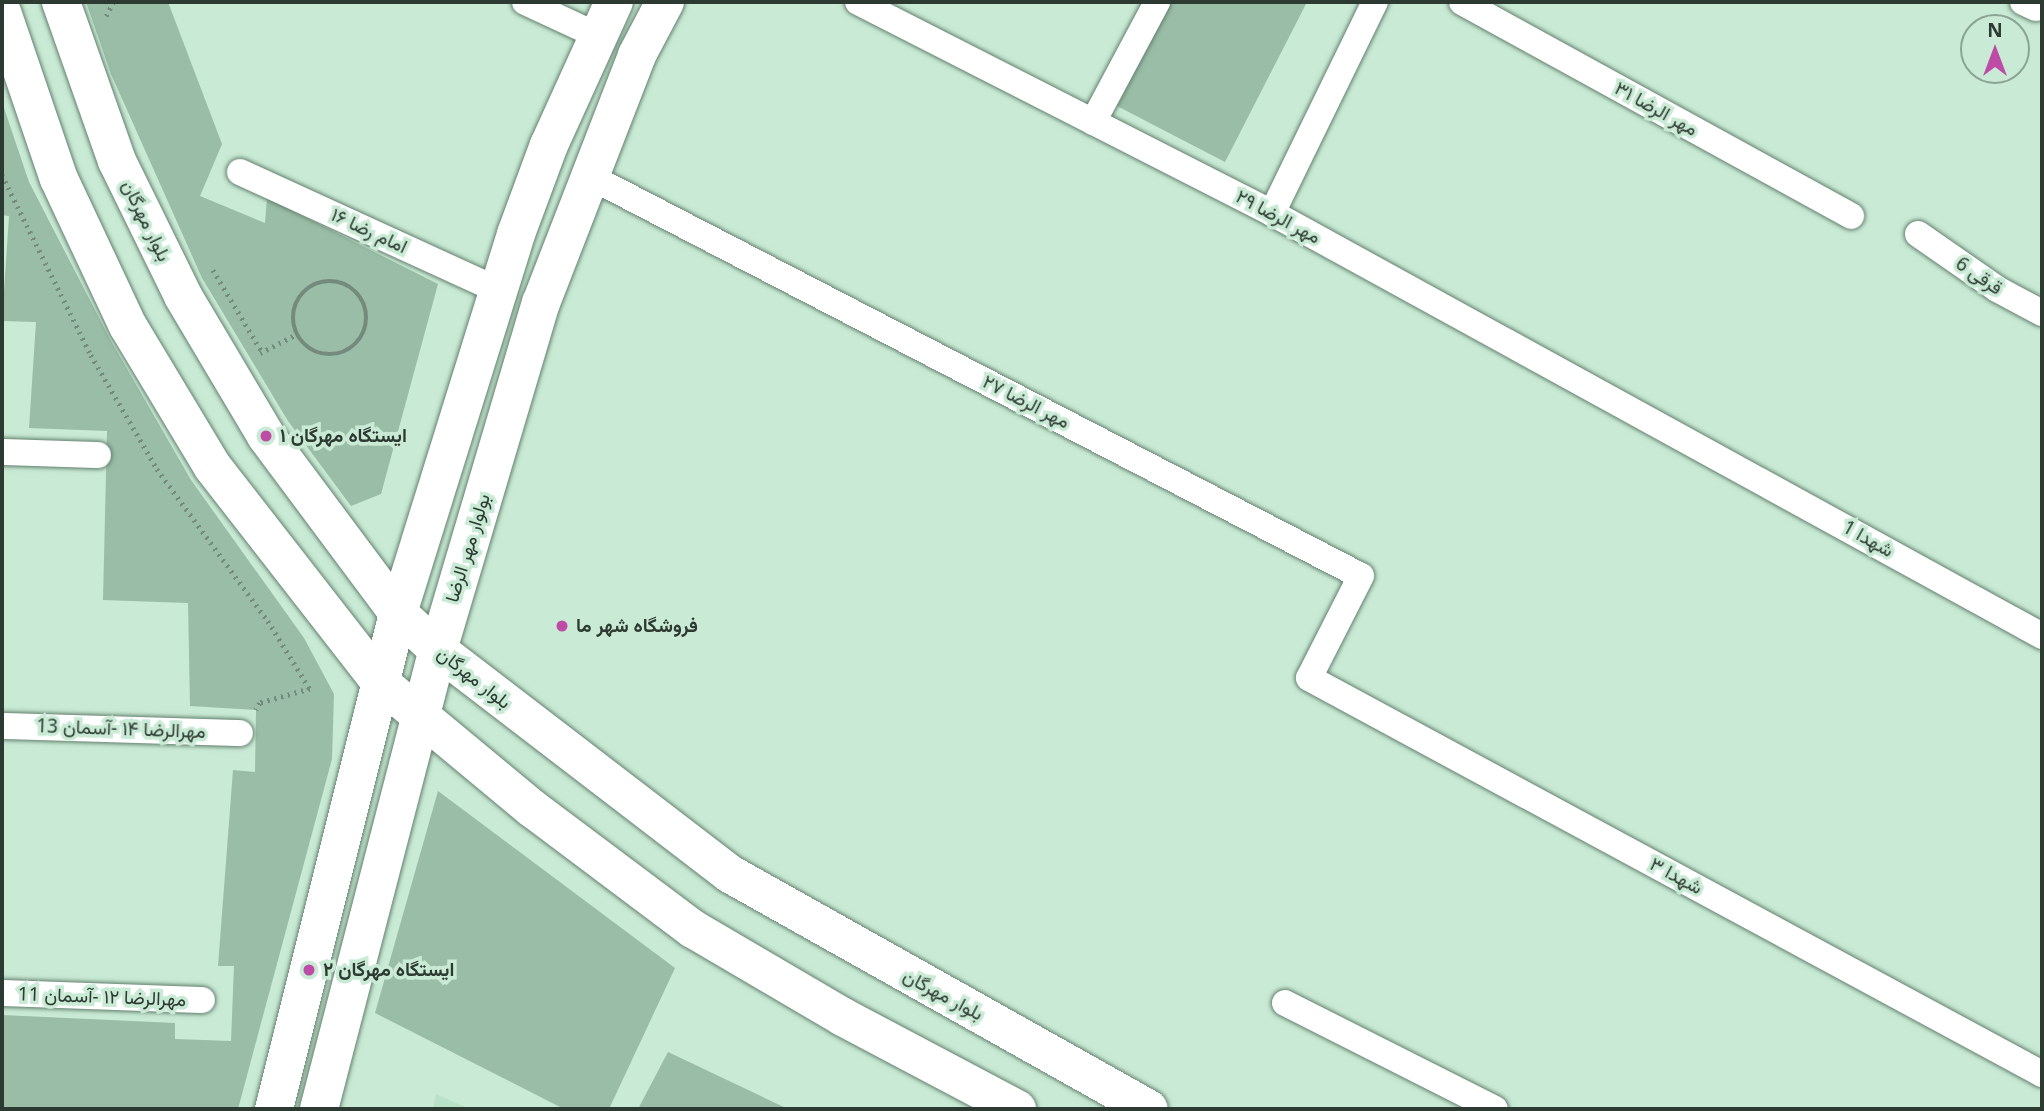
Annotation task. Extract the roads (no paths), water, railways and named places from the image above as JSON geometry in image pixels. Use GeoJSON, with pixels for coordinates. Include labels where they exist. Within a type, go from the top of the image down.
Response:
{"type":"FeatureCollection","features":[{"type":"Feature","properties":{"kind":"street","name":"بلوار مهرگان"},"geometry":{"type":"LineString","coordinates":[[61,2],[117,161],[183,296],[266,436],[398,613],[438,650],[730,874],[1149,1109]]}},
{"type":"Feature","properties":{"kind":"street"},"geometry":{"type":"LineString","coordinates":[[525,2],[596,35]]}},
{"type":"Feature","properties":{"kind":"street"},"geometry":{"type":"LineString","coordinates":[[274,1109],[398,613],[498,290],[549,145],[596,35],[614,2]]}},
{"type":"Feature","properties":{"kind":"street","name":"بولوار مهر الرضا"},"geometry":{"type":"LineString","coordinates":[[319,1109],[438,650],[541,303],[637,55],[664,2]]}},
{"type":"Feature","properties":{"kind":"street","name":"مهر الرضا ۲۹"},"geometry":{"type":"LineString","coordinates":[[858,2],[1272,213],[1693,442]]}},
{"type":"Feature","properties":{"kind":"street"},"geometry":{"type":"LineString","coordinates":[[1093,122],[1157,2]]}},
{"type":"Feature","properties":{"kind":"street"},"geometry":{"type":"LineString","coordinates":[[1272,213],[1375,2]]}},
{"type":"Feature","properties":{"kind":"street","name":"مهر الرضا ۳۱"},"geometry":{"type":"LineString","coordinates":[[1462,2],[1851,216]]}},
{"type":"Feature","properties":{"kind":"street"},"geometry":{"type":"LineString","coordinates":[[2,12],[59,179],[128,326],[212,466],[381,683],[420,717],[693,929],[844,1017],[1017,1109]]}},
{"type":"Feature","properties":{"kind":"street","name":"امام رضا ۱۶"},"geometry":{"type":"LineString","coordinates":[[240,172],[498,290]]}},
{"type":"Feature","properties":{"kind":"street","name":"مهر الرضا ۲۷"},"geometry":{"type":"LineString","coordinates":[[589,176],[1360,576],[1309,678]]}},
{"type":"Feature","properties":{"kind":"street","name":"قرقی 6"},"geometry":{"type":"LineString","coordinates":[[1918,234],[1997,289],[2042,313]]}},
{"type":"Feature","properties":{"kind":"street","name":"شهدا 1"},"geometry":{"type":"LineString","coordinates":[[1693,442],[2042,636]]}},
{"type":"Feature","properties":{"kind":"street"},"geometry":{"type":"LineString","coordinates":[[2,452],[98,455]]}},
{"type":"Feature","properties":{"kind":"street","name":"شهدا ۳"},"geometry":{"type":"LineString","coordinates":[[1309,678],[2042,1074]]}},
{"type":"Feature","properties":{"kind":"street","name":"مهرالرضا ۱۴ -آسمان 13"},"geometry":{"type":"LineString","coordinates":[[2,726],[240,733]]}},
{"type":"Feature","properties":{"kind":"street","name":"مهرالرضا ۱۲ -آسمان 11"},"geometry":{"type":"LineString","coordinates":[[2,993],[202,1000]]}},
{"type":"Feature","properties":{"kind":"street"},"geometry":{"type":"LineString","coordinates":[[1285,1003],[1495,1109]]}},
{"type":"Feature","properties":{"kind":"place","name":"ایستگاه مهرگان ۱"},"geometry":{"type":"Point","coordinates":[266,436]}},
{"type":"Feature","properties":{"kind":"place","name":"فروشگاه شهر ما"},"geometry":{"type":"Point","coordinates":[562,626]}},
{"type":"Feature","properties":{"kind":"place","name":"ایستگاه مهرگان ۲"},"geometry":{"type":"Point","coordinates":[309,970]}}]}
